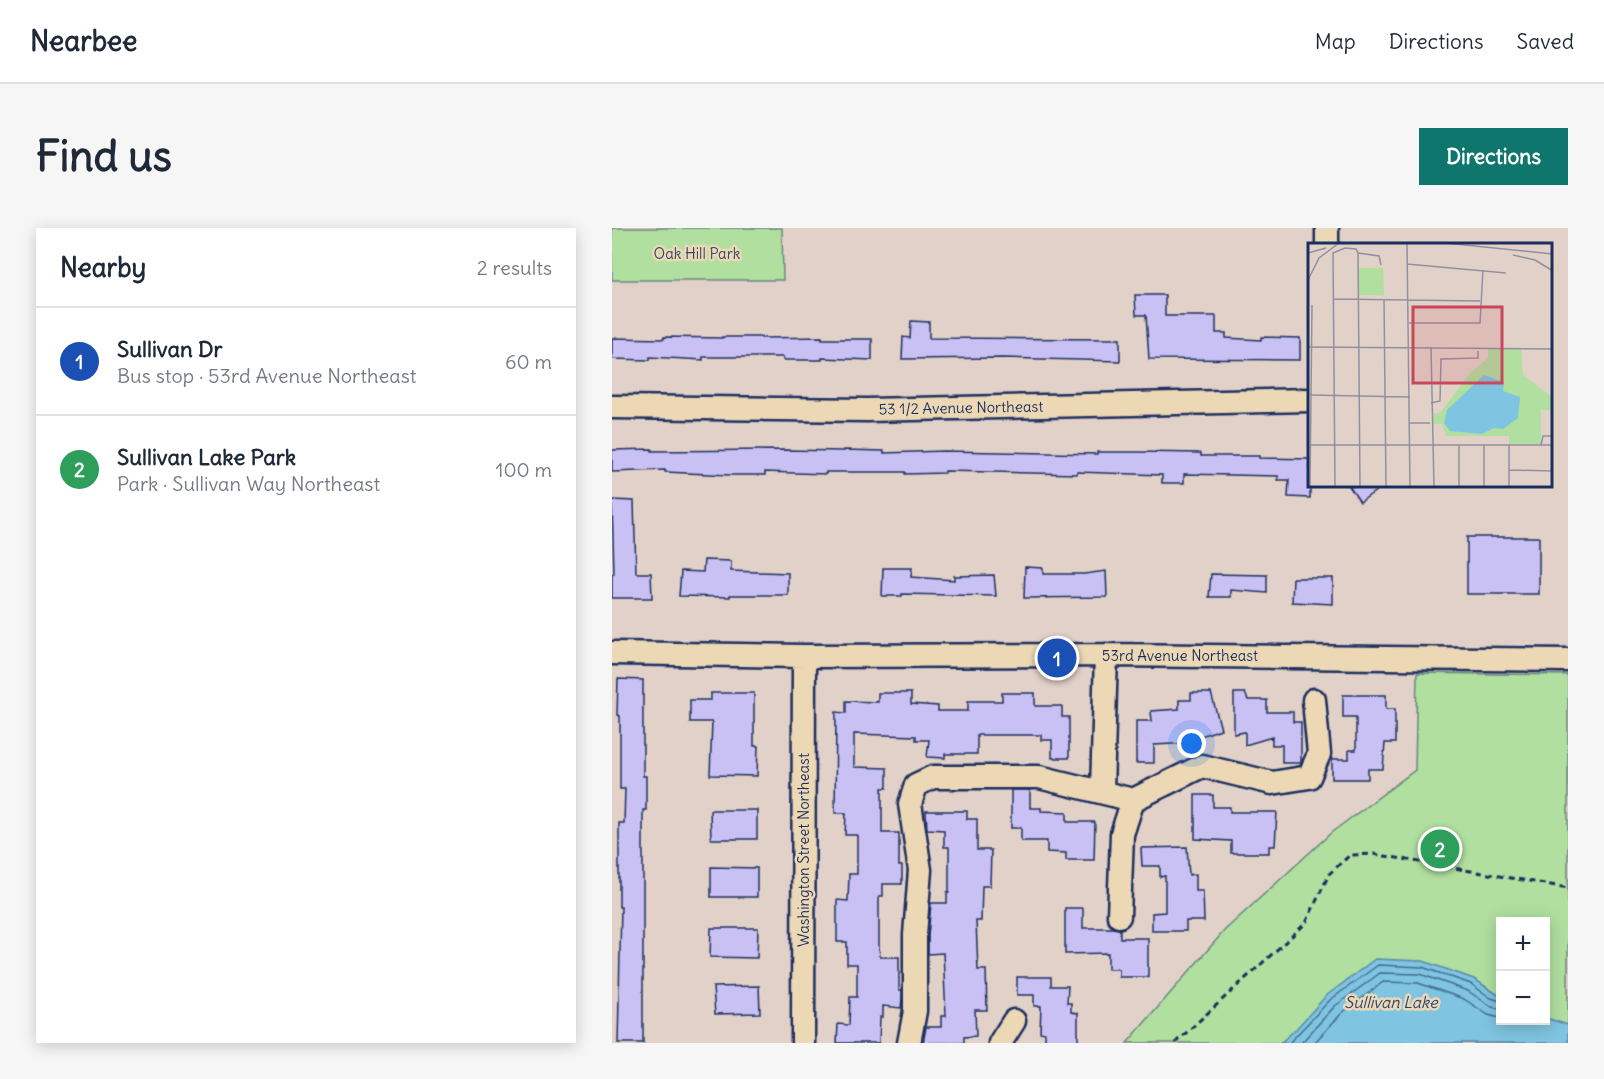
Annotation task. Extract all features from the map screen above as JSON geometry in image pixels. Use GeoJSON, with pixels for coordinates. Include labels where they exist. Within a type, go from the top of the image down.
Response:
{"type":"FeatureCollection","features":[{"type":"Feature","properties":{"kind":"street","name":"53 1/2 Avenue Northeast"},"geometry":{"type":"LineString","coordinates":[[612,407],[867,410],[1308,400]]}},
{"type":"Feature","properties":{"kind":"street","name":"53rd Avenue Northeast"},"geometry":{"type":"LineString","coordinates":[[612,653],[1568,660]]}},
{"type":"Feature","properties":{"kind":"street","name":"Washington Street Northeast"},"geometry":{"type":"LineString","coordinates":[[803,1043],[804,656]]}},
{"type":"Feature","properties":{"kind":"street"},"geometry":{"type":"LineString","coordinates":[[1102,791],[1106,656]]}},
{"type":"Feature","properties":{"kind":"street"},"geometry":{"type":"LineString","coordinates":[[909,1043],[915,1011],[915,935],[920,870],[910,804],[916,785],[933,777],[1039,777],[1133,800],[1202,766],[1272,783],[1309,777],[1319,754],[1314,700]]}},
{"type":"Feature","properties":{"kind":"street"},"geometry":{"type":"LineString","coordinates":[[1119,916],[1122,834],[1133,800]]}},
{"type":"Feature","properties":{"kind":"street"},"geometry":{"type":"LineString","coordinates":[[1000,1043],[1014,1021]]}},
{"type":"Feature","properties":{"kind":"path"},"geometry":{"type":"LineString","coordinates":[[1175,1043],[1306,923],[1329,874],[1350,855],[1374,854],[1568,888]]}},
{"type":"Feature","properties":{"kind":"green space","name":"Oak Hill Park"},"geometry":{"type":"Polygon","coordinates":[[[612,228],[782,228],[783,280],[612,280],[612,228]]]}},
{"type":"Feature","properties":{"kind":"green space"},"geometry":{"type":"Polygon","coordinates":[[[1417,673],[1568,675],[1568,1043],[1127,1043],[1225,930],[1332,832],[1415,770],[1417,673]]]}},
{"type":"Feature","properties":{"kind":"water","name":"Sullivan Lake"},"geometry":{"type":"Polygon","coordinates":[[[1375,959],[1423,961],[1474,979],[1496,993],[1496,1025],[1550,1025],[1550,1019],[1568,1025],[1568,1043],[1280,1043],[1326,996],[1375,959]]]}},
{"type":"Feature","properties":{"kind":"building"},"geometry":{"type":"Polygon","coordinates":[[[1135,295],[1165,295],[1165,316],[1216,316],[1216,333],[1226,333],[1226,338],[1261,340],[1261,337],[1300,338],[1300,360],[1149,359],[1146,315],[1136,315],[1135,295]]]}},
{"type":"Feature","properties":{"kind":"building"},"geometry":{"type":"Polygon","coordinates":[[[911,321],[929,322],[929,338],[1120,339],[1120,361],[1002,358],[902,359],[903,337],[910,338],[911,321]]]}},
{"type":"Feature","properties":{"kind":"building"},"geometry":{"type":"Polygon","coordinates":[[[664,337],[872,339],[872,360],[822,358],[822,360],[783,360],[783,357],[703,357],[703,360],[650,357],[650,360],[612,359],[612,338],[664,339],[664,337]]]}},
{"type":"Feature","properties":{"kind":"building"},"geometry":{"type":"Polygon","coordinates":[[[612,450],[844,450],[884,451],[884,453],[944,451],[1097,454],[1097,452],[1138,452],[1308,459],[1310,498],[1288,497],[1289,480],[1278,480],[1278,476],[1184,474],[1184,483],[1162,483],[1162,475],[1077,472],[1077,474],[945,471],[945,473],[905,474],[905,472],[826,472],[826,474],[765,472],[765,475],[730,475],[665,472],[665,470],[612,472],[612,450]]]}},
{"type":"Feature","properties":{"kind":"building"},"geometry":{"type":"Polygon","coordinates":[[[1350,488],[1380,488],[1360,502],[1350,488]]]}},
{"type":"Feature","properties":{"kind":"building"},"geometry":{"type":"Polygon","coordinates":[[[612,500],[634,501],[636,573],[651,573],[652,598],[612,598],[612,574],[614,574],[612,500]]]}},
{"type":"Feature","properties":{"kind":"building"},"geometry":{"type":"Polygon","coordinates":[[[1467,537],[1539,537],[1539,594],[1467,594],[1467,537]]]}},
{"type":"Feature","properties":{"kind":"building"},"geometry":{"type":"Polygon","coordinates":[[[704,560],[731,561],[731,571],[788,573],[788,595],[679,596],[681,571],[703,572],[704,560]]]}},
{"type":"Feature","properties":{"kind":"building"},"geometry":{"type":"Polygon","coordinates":[[[1025,567],[1043,568],[1043,574],[1084,574],[1106,571],[1107,597],[1024,598],[1025,567]]]}},
{"type":"Feature","properties":{"kind":"building"},"geometry":{"type":"Polygon","coordinates":[[[883,568],[912,568],[911,577],[954,580],[954,576],[994,575],[996,596],[902,594],[902,596],[882,596],[883,568]]]}},
{"type":"Feature","properties":{"kind":"building"},"geometry":{"type":"Polygon","coordinates":[[[1211,574],[1267,575],[1267,593],[1231,590],[1231,597],[1209,597],[1211,574]]]}},
{"type":"Feature","properties":{"kind":"building"},"geometry":{"type":"Polygon","coordinates":[[[1293,578],[1333,578],[1333,604],[1292,602],[1293,578]]]}},
{"type":"Feature","properties":{"kind":"building"},"geometry":{"type":"Polygon","coordinates":[[[618,679],[643,680],[643,776],[646,776],[646,810],[643,810],[643,1043],[618,1043],[621,907],[619,907],[619,823],[624,823],[625,789],[620,789],[618,679]]]}},
{"type":"Feature","properties":{"kind":"building"},"geometry":{"type":"Polygon","coordinates":[[[711,693],[754,693],[754,746],[758,746],[757,776],[710,775],[712,722],[690,722],[690,700],[711,700],[711,693]]]}},
{"type":"Feature","properties":{"kind":"building"},"geometry":{"type":"Polygon","coordinates":[[[878,693],[911,693],[911,704],[938,706],[938,711],[968,711],[968,701],[1002,701],[1002,693],[1035,693],[1035,706],[1062,706],[1062,717],[1069,717],[1069,758],[1052,758],[1052,740],[1041,740],[1041,735],[977,735],[977,754],[945,754],[945,758],[927,757],[929,740],[916,740],[916,736],[854,734],[854,767],[887,768],[887,788],[882,788],[882,833],[899,833],[899,866],[902,866],[902,884],[883,884],[883,896],[879,896],[879,946],[880,957],[899,957],[899,990],[902,990],[902,998],[901,1008],[883,1006],[883,1017],[880,1017],[879,1043],[837,1043],[838,1024],[849,1025],[850,997],[857,997],[857,964],[847,964],[847,942],[837,942],[837,900],[848,901],[849,874],[857,874],[857,835],[845,835],[846,813],[835,813],[836,712],[846,713],[846,701],[878,702],[878,693]]]}},
{"type":"Feature","properties":{"kind":"building"},"geometry":{"type":"Polygon","coordinates":[[[1191,693],[1211,693],[1221,729],[1192,739],[1192,743],[1154,745],[1154,763],[1136,763],[1136,721],[1152,721],[1151,711],[1179,709],[1179,700],[1191,700],[1191,693]]]}},
{"type":"Feature","properties":{"kind":"building"},"geometry":{"type":"Polygon","coordinates":[[[1234,693],[1245,693],[1248,700],[1267,700],[1267,712],[1293,712],[1293,722],[1301,722],[1301,763],[1282,763],[1282,745],[1272,745],[1272,737],[1245,745],[1245,732],[1234,734],[1234,693]]]}},
{"type":"Feature","properties":{"kind":"building"},"geometry":{"type":"Polygon","coordinates":[[[1343,695],[1386,695],[1386,709],[1395,709],[1395,743],[1385,743],[1383,769],[1368,769],[1368,779],[1332,779],[1332,759],[1349,759],[1349,750],[1356,750],[1356,717],[1343,717],[1343,695]]]}},
{"type":"Feature","properties":{"kind":"building"},"geometry":{"type":"Polygon","coordinates":[[[1011,790],[1030,790],[1030,808],[1041,808],[1041,811],[1067,812],[1067,822],[1095,822],[1094,860],[1066,860],[1066,853],[1047,852],[1047,841],[1021,841],[1021,828],[1011,828],[1011,790]]]}},
{"type":"Feature","properties":{"kind":"building"},"geometry":{"type":"Polygon","coordinates":[[[1195,795],[1213,795],[1213,807],[1230,807],[1230,812],[1277,812],[1275,846],[1269,846],[1269,853],[1231,853],[1231,841],[1195,839],[1195,795]]]}},
{"type":"Feature","properties":{"kind":"building"},"geometry":{"type":"Polygon","coordinates":[[[710,810],[757,810],[757,839],[711,839],[710,810]]]}},
{"type":"Feature","properties":{"kind":"building"},"geometry":{"type":"Polygon","coordinates":[[[926,811],[967,811],[967,819],[977,819],[977,850],[991,850],[990,886],[982,886],[981,921],[976,921],[978,970],[986,970],[987,1010],[975,1010],[976,1036],[964,1037],[964,1043],[923,1043],[926,1027],[941,1027],[941,1016],[946,1016],[943,953],[928,954],[928,936],[931,903],[947,903],[947,892],[949,892],[949,847],[944,847],[944,830],[927,829],[926,811]]]}},
{"type":"Feature","properties":{"kind":"building"},"geometry":{"type":"Polygon","coordinates":[[[1187,847],[1189,875],[1196,874],[1196,891],[1203,891],[1204,921],[1186,921],[1186,931],[1152,931],[1152,913],[1165,912],[1165,876],[1160,877],[1160,866],[1142,866],[1141,848],[1187,847]]]}},
{"type":"Feature","properties":{"kind":"building"},"geometry":{"type":"Polygon","coordinates":[[[711,867],[757,868],[757,897],[711,897],[711,867]]]}},
{"type":"Feature","properties":{"kind":"building"},"geometry":{"type":"Polygon","coordinates":[[[1065,908],[1083,908],[1083,928],[1120,929],[1120,938],[1148,938],[1148,977],[1119,977],[1119,969],[1108,969],[1108,953],[1065,954],[1065,908]]]}},
{"type":"Feature","properties":{"kind":"building"},"geometry":{"type":"Polygon","coordinates":[[[711,928],[758,928],[757,958],[710,957],[711,928]]]}},
{"type":"Feature","properties":{"kind":"building"},"geometry":{"type":"Polygon","coordinates":[[[1017,977],[1051,977],[1051,986],[1068,986],[1067,1003],[1071,1003],[1071,1012],[1078,1013],[1078,1043],[1045,1043],[1045,1033],[1040,1032],[1041,1006],[1034,1006],[1034,995],[1017,995],[1017,977]]]}},
{"type":"Feature","properties":{"kind":"building"},"geometry":{"type":"Polygon","coordinates":[[[759,986],[760,1013],[715,1014],[713,987],[759,986]]]}},
{"type":"Feature","properties":{"kind":"place","name":"Sullivan Dr"},"geometry":{"type":"Point","coordinates":[1057,658]}},
{"type":"Feature","properties":{"kind":"place","name":"Sullivan Lake Park"},"geometry":{"type":"Point","coordinates":[1440,849]}}]}
